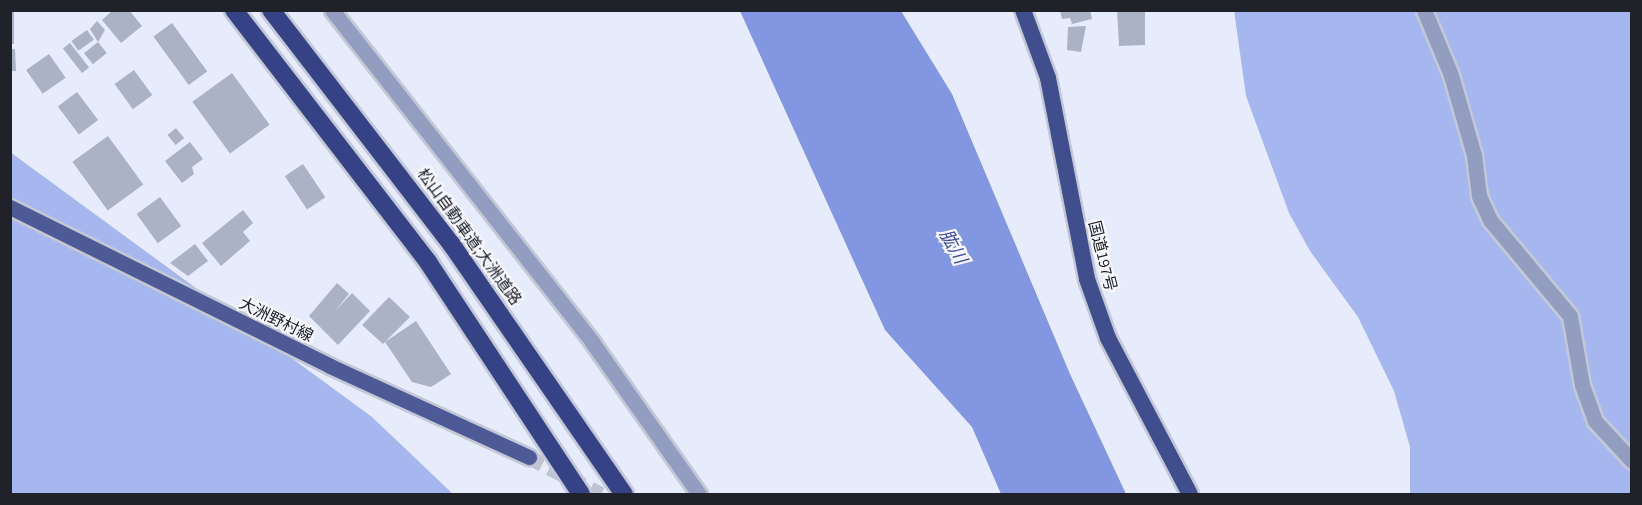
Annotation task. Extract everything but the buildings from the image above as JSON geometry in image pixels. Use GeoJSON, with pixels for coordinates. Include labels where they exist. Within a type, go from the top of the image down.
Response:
{"type":"FeatureCollection","features":[{"type":"Feature","properties":{"kind":"highway"},"geometry":{"type":"LineString","coordinates":[[234,10],[428,262],[581,495]]}},
{"type":"Feature","properties":{"kind":"highway","name":"松山自動車道;大洲道路"},"geometry":{"type":"LineString","coordinates":[[271,10],[452,245],[624,495]]}},
{"type":"Feature","properties":{"kind":"highway","name":"国道197号"},"geometry":{"type":"LineString","coordinates":[[1023,10],[1048,78],[1087,279],[1108,338],[1190,495]]}},
{"type":"Feature","properties":{"kind":"main road","name":"大洲野村線"},"geometry":{"type":"LineString","coordinates":[[10,207],[330,366],[529,458]]}},
{"type":"Feature","properties":{"kind":"street"},"geometry":{"type":"LineString","coordinates":[[332,10],[592,342],[699,495]]}},
{"type":"Feature","properties":{"kind":"street"},"geometry":{"type":"LineString","coordinates":[[1424,10],[1451,75],[1474,155],[1482,204],[1490,220],[1570,316],[1582,385],[1595,421],[1632,460]]}},
{"type":"Feature","properties":{"kind":"shaded area"},"geometry":{"type":"Polygon","coordinates":[[[1234,10],[1631,11],[1631,494],[1410,494],[1410,447],[1394,391],[1358,317],[1310,251],[1289,213],[1246,96],[1234,10]]]}},
{"type":"Feature","properties":{"kind":"shaded area"},"geometry":{"type":"Polygon","coordinates":[[[10,152],[372,417],[453,494],[11,494],[10,152]]]}},
{"type":"Feature","properties":{"kind":"water","name":"肱川"},"geometry":{"type":"Polygon","coordinates":[[[740,11],[901,11],[952,94],[1070,374],[1126,494],[1001,494],[972,427],[885,330],[740,11]]]}},
{"type":"Feature","properties":{"kind":"tunnel"},"geometry":{"type":"LineString","coordinates":[[529,457],[601,494]]}}]}
